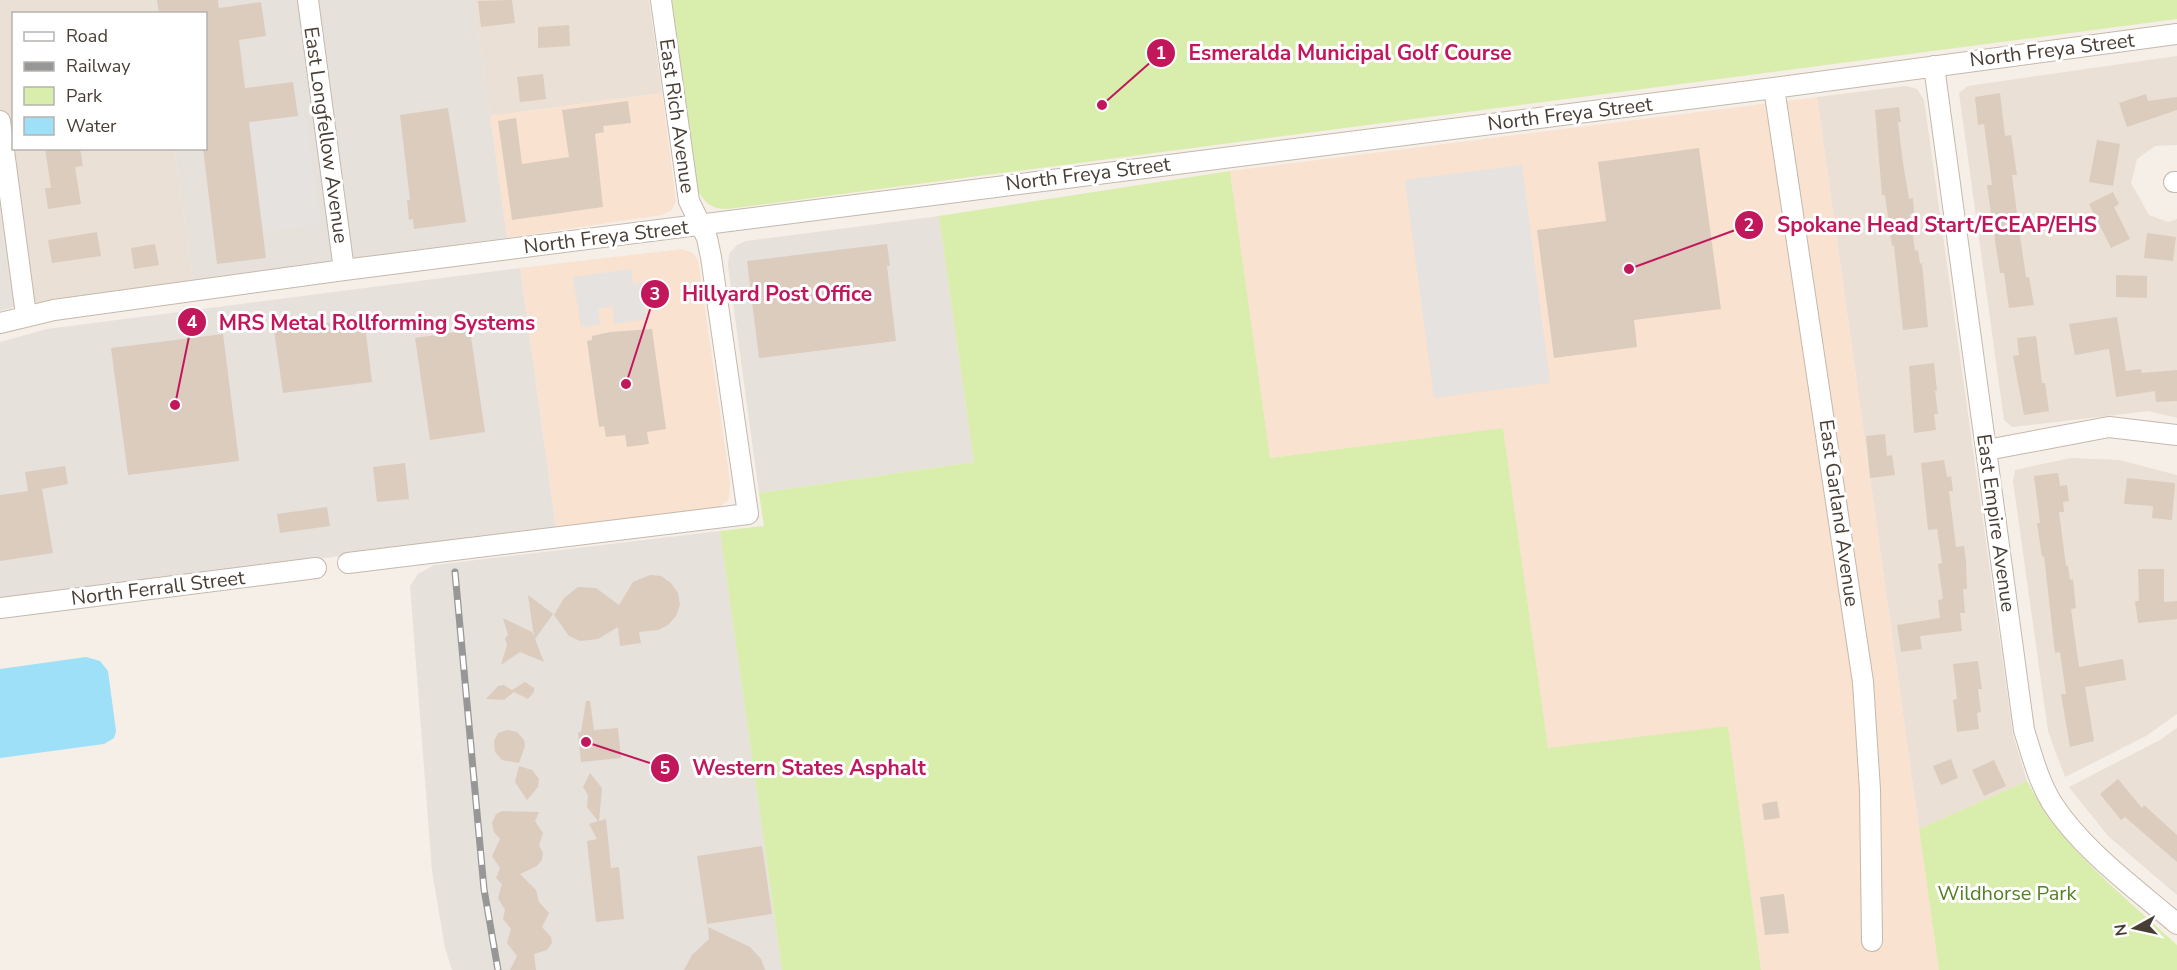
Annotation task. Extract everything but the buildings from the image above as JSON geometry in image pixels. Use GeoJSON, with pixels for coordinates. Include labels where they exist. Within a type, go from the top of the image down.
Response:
{"type":"FeatureCollection","features":[{"type":"Feature","properties":{"kind":"street","name":"East Longfellow Avenue"},"geometry":{"type":"LineString","coordinates":[[308,0],[344,270]]}},
{"type":"Feature","properties":{"kind":"street","name":"East Rich Avenue"},"geometry":{"type":"LineString","coordinates":[[348,563],[747,514],[711,257],[707,238],[689,201],[661,0]]}},
{"type":"Feature","properties":{"kind":"street","name":"North Freya Street"},"geometry":{"type":"LineString","coordinates":[[0,323],[26,315],[344,270],[1774,88],[2177,34]]}},
{"type":"Feature","properties":{"kind":"street","name":"East Empire Avenue"},"geometry":{"type":"LineString","coordinates":[[1934,66],[2024,730],[2038,775],[2052,803],[2079,839],[2177,924]]}},
{"type":"Feature","properties":{"kind":"street","name":"East Garland Avenue"},"geometry":{"type":"LineString","coordinates":[[1774,88],[1863,682],[1870,790],[1872,941]]}},
{"type":"Feature","properties":{"kind":"street"},"geometry":{"type":"LineString","coordinates":[[0,121],[26,315]]}},
{"type":"Feature","properties":{"kind":"street"},"geometry":{"type":"LineString","coordinates":[[1987,450],[2109,427],[2177,435]]}},
{"type":"Feature","properties":{"kind":"street","name":"North Ferrall Street"},"geometry":{"type":"LineString","coordinates":[[0,608],[316,568]]}},
{"type":"Feature","properties":{"kind":"shaded area"},"geometry":{"type":"Polygon","coordinates":[[[0,0],[153,0],[155,12],[12,12],[12,150],[174,150],[193,280],[13,307],[0,211],[0,0]]]}},
{"type":"Feature","properties":{"kind":"shaded area"},"geometry":{"type":"Polygon","coordinates":[[[153,0],[474,0],[507,238],[193,280],[174,150],[207,150],[207,12],[155,12],[153,0]]]}},
{"type":"Feature","properties":{"kind":"shaded area"},"geometry":{"type":"Polygon","coordinates":[[[474,0],[649,0],[662,93],[490,116],[474,0]]]}},
{"type":"Feature","properties":{"kind":"shaded area"},"geometry":{"type":"Polygon","coordinates":[[[2177,56],[2177,145],[2155,146],[2137,159],[2131,183],[2149,215],[2168,222],[2177,219],[2177,418],[2149,411],[2012,427],[2004,420],[1959,93],[1968,86],[2177,56]]]}},
{"type":"Feature","properties":{"kind":"shaded area"},"geometry":{"type":"Polygon","coordinates":[[[1906,86],[1917,89],[1924,100],[2013,735],[2027,781],[1919,829],[1817,97],[1906,86]]]}},
{"type":"Feature","properties":{"kind":"shaded area"},"geometry":{"type":"Polygon","coordinates":[[[662,93],[676,201],[672,210],[662,215],[507,238],[490,116],[662,93]]]}},
{"type":"Feature","properties":{"kind":"shaded area"},"geometry":{"type":"Polygon","coordinates":[[[1817,97],[1939,970],[1761,970],[1728,726],[1548,749],[1503,428],[1270,458],[1230,171],[1817,97]]]}},
{"type":"Feature","properties":{"kind":"shaded area"},"geometry":{"type":"Polygon","coordinates":[[[305,115],[321,224],[263,232],[249,122],[305,115]]]}},
{"type":"Feature","properties":{"kind":"shaded area"},"geometry":{"type":"Polygon","coordinates":[[[1522,165],[1550,383],[1434,398],[1405,180],[1522,165]]]}},
{"type":"Feature","properties":{"kind":"shaded area"},"geometry":{"type":"Polygon","coordinates":[[[0,211],[13,307],[0,311],[0,211]]]}},
{"type":"Feature","properties":{"kind":"shaded area"},"geometry":{"type":"Polygon","coordinates":[[[939,216],[974,462],[759,493],[728,266],[729,254],[737,245],[746,241],[939,216]]]}},
{"type":"Feature","properties":{"kind":"shaded area"},"geometry":{"type":"Polygon","coordinates":[[[682,249],[693,253],[698,260],[730,481],[729,499],[717,509],[556,529],[520,268],[682,249]]]}},
{"type":"Feature","properties":{"kind":"shaded area"},"geometry":{"type":"Polygon","coordinates":[[[520,268],[556,529],[0,599],[0,342],[47,329],[520,268]]]}},
{"type":"Feature","properties":{"kind":"shaded area"},"geometry":{"type":"Polygon","coordinates":[[[631,269],[633,284],[647,282],[651,304],[644,305],[646,319],[615,324],[612,306],[598,309],[600,324],[581,327],[573,277],[631,269]]]}},
{"type":"Feature","properties":{"kind":"shaded area"},"geometry":{"type":"Polygon","coordinates":[[[2071,458],[2119,460],[2177,475],[2177,714],[2146,736],[2065,777],[2048,731],[2013,481],[2015,470],[2071,458]]]}},
{"type":"Feature","properties":{"kind":"shaded area"},"geometry":{"type":"Polygon","coordinates":[[[720,531],[782,970],[452,970],[445,948],[432,871],[410,586],[418,574],[434,565],[720,531]]]}},
{"type":"Feature","properties":{"kind":"shaded area"},"geometry":{"type":"Polygon","coordinates":[[[2177,728],[2177,895],[2108,836],[2069,787],[2160,740],[2177,728]]]}},
{"type":"Feature","properties":{"kind":"green space"},"geometry":{"type":"Polygon","coordinates":[[[672,0],[2177,0],[2177,19],[727,209],[710,205],[698,191],[672,0]]]}},
{"type":"Feature","properties":{"kind":"green space"},"geometry":{"type":"Polygon","coordinates":[[[1230,171],[1270,458],[1503,428],[1548,748],[1728,726],[1761,970],[782,970],[720,531],[764,526],[759,493],[974,462],[939,216],[1230,171]]]}},
{"type":"Feature","properties":{"kind":"green space","name":"Wildhorse Park"},"geometry":{"type":"Polygon","coordinates":[[[2027,781],[2041,806],[2076,850],[2177,945],[2177,970],[1939,970],[1919,829],[2027,781]]]}},
{"type":"Feature","properties":{"kind":"water"},"geometry":{"type":"Polygon","coordinates":[[[86,657],[100,661],[108,671],[116,731],[114,738],[104,744],[0,758],[0,669],[86,657]]]}},
{"type":"Feature","properties":{"kind":"railway"},"geometry":{"type":"LineString","coordinates":[[455,572],[484,889],[498,970]]}},
{"type":"Feature","properties":{"kind":"place","name":"Esmeralda Municipal Golf Course"},"geometry":{"type":"Point","coordinates":[1102,105]}},
{"type":"Feature","properties":{"kind":"place","name":"Spokane Head Start/ECEAP/EHS"},"geometry":{"type":"Point","coordinates":[1629,269]}},
{"type":"Feature","properties":{"kind":"place","name":"Hillyard Post Office"},"geometry":{"type":"Point","coordinates":[626,384]}},
{"type":"Feature","properties":{"kind":"place","name":"MRS Metal Rollforming Systems"},"geometry":{"type":"Point","coordinates":[175,405]}},
{"type":"Feature","properties":{"kind":"place","name":"Western States Asphalt"},"geometry":{"type":"Point","coordinates":[586,742]}}]}
